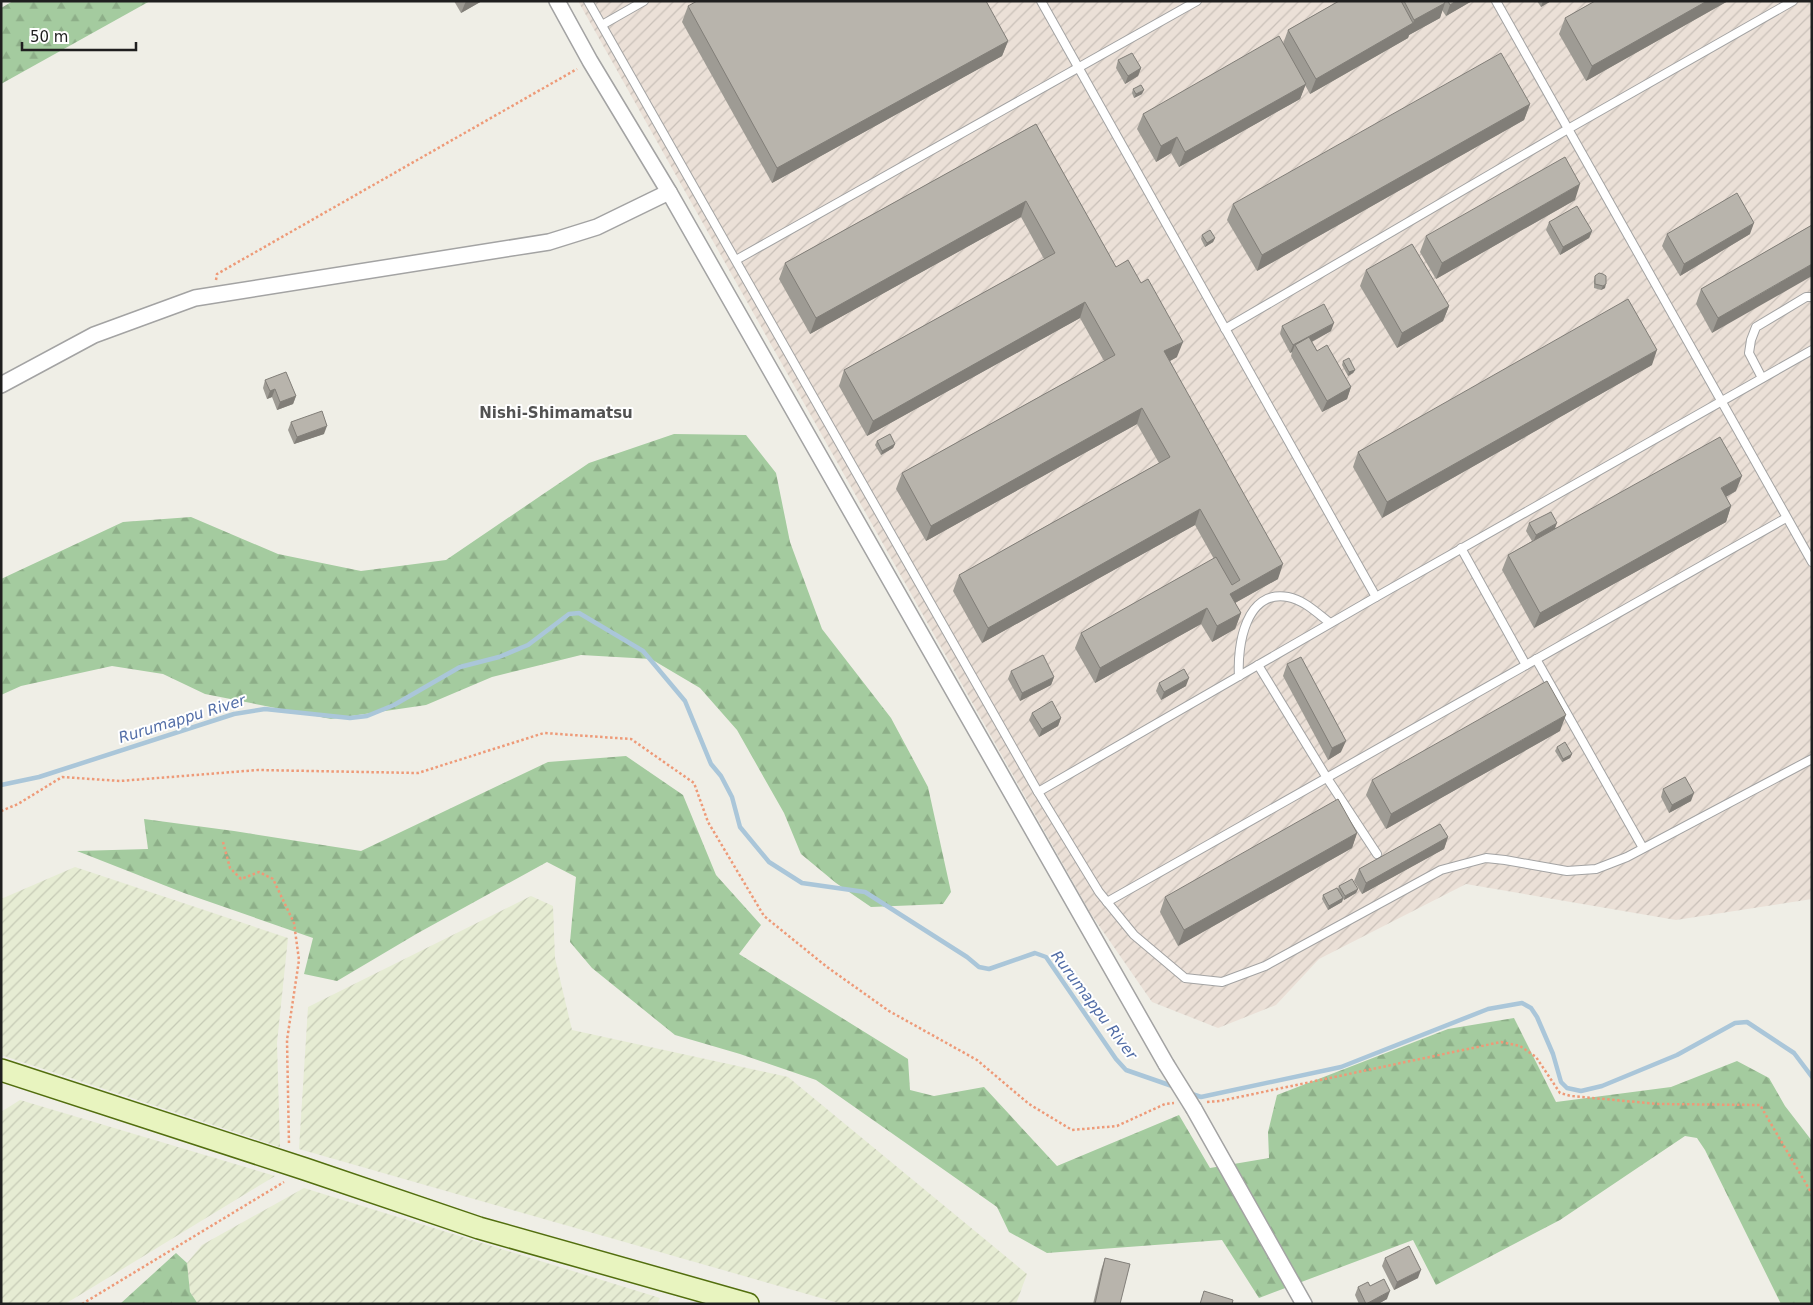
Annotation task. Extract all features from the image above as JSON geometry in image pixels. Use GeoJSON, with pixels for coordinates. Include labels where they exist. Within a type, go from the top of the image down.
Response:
{"type":"FeatureCollection","features":[{"type":"Feature","properties":{"kind":"street"},"geometry":{"type":"LineString","coordinates":[[556,1],[590,62],[669,192],[1166,1064],[1198,1106],[1304,1304]]}},
{"type":"Feature","properties":{"kind":"street"},"geometry":{"type":"LineString","coordinates":[[1,385],[94,335],[195,298],[549,242],[597,227],[669,192]]}},
{"type":"Feature","properties":{"kind":"street"},"geometry":{"type":"LineString","coordinates":[[1,1070],[297,1166],[479,1228],[748,1304]]}},
{"type":"Feature","properties":{"kind":"lane"},"geometry":{"type":"LineString","coordinates":[[588,1],[1038,792],[1099,892],[1134,935],[1185,978],[1222,982],[1266,966],[1441,870],[1486,858],[1567,871],[1596,869],[1643,848],[1812,759]]}},
{"type":"Feature","properties":{"kind":"lane"},"geometry":{"type":"LineString","coordinates":[[602,25],[644,1]]}},
{"type":"Feature","properties":{"kind":"lane"},"geometry":{"type":"LineString","coordinates":[[1041,1],[1376,596]]}},
{"type":"Feature","properties":{"kind":"lane"},"geometry":{"type":"LineString","coordinates":[[736,260],[1197,1]]}},
{"type":"Feature","properties":{"kind":"lane"},"geometry":{"type":"LineString","coordinates":[[1496,1],[1812,562]]}},
{"type":"Feature","properties":{"kind":"lane"},"geometry":{"type":"LineString","coordinates":[[1225,329],[1568,129],[1793,1]]}},
{"type":"Feature","properties":{"kind":"lane"},"geometry":{"type":"LineString","coordinates":[[1762,378],[1749,353],[1756,327],[1806,297],[1812,297]]}},
{"type":"Feature","properties":{"kind":"lane"},"geometry":{"type":"LineString","coordinates":[[1038,792],[1376,596],[1812,350]]}},
{"type":"Feature","properties":{"kind":"lane"},"geometry":{"type":"LineString","coordinates":[[1107,902],[1786,518]]}},
{"type":"Feature","properties":{"kind":"lane"},"geometry":{"type":"LineString","coordinates":[[1461,548],[1526,665]]}},
{"type":"Feature","properties":{"kind":"lane"},"geometry":{"type":"LineString","coordinates":[[1239,676],[1240,645],[1246,625],[1253,611],[1262,600],[1275,596],[1290,597],[1306,604],[1330,623]]}},
{"type":"Feature","properties":{"kind":"lane"},"geometry":{"type":"LineString","coordinates":[[1536,659],[1643,848]]}},
{"type":"Feature","properties":{"kind":"lane"},"geometry":{"type":"LineString","coordinates":[[1258,665],[1327,778],[1377,854]]}},
{"type":"Feature","properties":{"kind":"path"},"geometry":{"type":"LineString","coordinates":[[212,296],[217,274],[590,62]]}},
{"type":"Feature","properties":{"kind":"path"},"geometry":{"type":"LineString","coordinates":[[1,811],[18,804],[62,777],[120,781],[258,770],[418,773],[544,733],[630,739],[694,783],[708,822],[764,916],[827,967],[889,1011],[977,1060],[1029,1104],[1072,1130],[1117,1126],[1165,1104],[1174,1103]]}},
{"type":"Feature","properties":{"kind":"path"},"geometry":{"type":"LineString","coordinates":[[82,1304],[297,1166],[287,1040],[299,960],[294,923],[273,880],[259,872],[241,880],[230,868],[223,842]]}},
{"type":"Feature","properties":{"kind":"path"},"geometry":{"type":"LineString","coordinates":[[1198,1106],[1502,1042],[1520,1046],[1536,1058],[1560,1093],[1571,1096],[1658,1104],[1760,1105],[1812,1194]]}},
{"type":"Feature","properties":{"kind":"shaded area"},"geometry":{"type":"Polygon","coordinates":[[[578,1],[1812,1],[1812,899],[1676,920],[1466,884],[1319,959],[1276,1005],[1218,1028],[1152,1002],[1091,914],[578,1]]]}},
{"type":"Feature","properties":{"kind":"green space"},"geometry":{"type":"Polygon","coordinates":[[[13,1],[150,1],[1,84],[1,8],[13,1]]]}},
{"type":"Feature","properties":{"kind":"green space"},"geometry":{"type":"Polygon","coordinates":[[[674,434],[746,435],[776,473],[790,542],[822,629],[891,718],[928,787],[951,892],[943,904],[871,907],[836,883],[801,854],[784,813],[737,730],[700,688],[651,659],[581,655],[492,677],[426,705],[331,719],[205,694],[163,674],[112,666],[21,686],[1,695],[1,579],[123,522],[191,517],[278,554],[361,571],[446,560],[589,463],[674,434]]]}},
{"type":"Feature","properties":{"kind":"green space"},"geometry":{"type":"Polygon","coordinates":[[[626,756],[683,795],[716,875],[761,925],[739,954],[908,1059],[910,1090],[934,1096],[984,1087],[1057,1166],[1179,1115],[1210,1168],[1269,1158],[1268,1132],[1277,1095],[1448,1029],[1514,1018],[1556,1102],[1671,1087],[1737,1061],[1769,1078],[1785,1106],[1812,1141],[1812,1304],[1781,1304],[1705,1150],[1697,1138],[1685,1136],[1560,1220],[1436,1285],[1413,1240],[1259,1298],[1222,1240],[1047,1253],[1009,1232],[997,1207],[816,1080],[740,1054],[675,1035],[592,968],[570,942],[576,877],[547,862],[418,933],[337,981],[304,974],[313,938],[184,893],[77,851],[148,849],[144,819],[361,851],[548,762],[626,756]]]}},
{"type":"Feature","properties":{"kind":"green space"},"geometry":{"type":"Polygon","coordinates":[[[75,867],[288,938],[277,1043],[280,1147],[1,1055],[1,899],[75,867]]]}},
{"type":"Feature","properties":{"kind":"green space"},"geometry":{"type":"Polygon","coordinates":[[[531,896],[553,906],[555,958],[572,1030],[788,1077],[1027,1274],[1016,1304],[842,1304],[299,1149],[308,1007],[531,896]]]}},
{"type":"Feature","properties":{"kind":"green space"},"geometry":{"type":"Polygon","coordinates":[[[20,1100],[275,1176],[65,1304],[1,1304],[1,1112],[20,1100]]]}},
{"type":"Feature","properties":{"kind":"green space"},"geometry":{"type":"Polygon","coordinates":[[[304,1188],[660,1298],[657,1304],[198,1304],[190,1292],[187,1263],[202,1245],[304,1188]]]}},
{"type":"Feature","properties":{"kind":"green space"},"geometry":{"type":"Polygon","coordinates":[[[176,1253],[187,1263],[190,1292],[198,1304],[120,1304],[176,1253]]]}},
{"type":"Feature","properties":{"kind":"building"},"geometry":{"type":"Polygon","coordinates":[[[697,1],[986,1],[1008,41],[777,168],[688,6],[697,1]]]}},
{"type":"Feature","properties":{"kind":"building"},"geometry":{"type":"Polygon","coordinates":[[[1339,1],[1401,1],[1413,23],[1316,79],[1288,30],[1339,1]]]}},
{"type":"Feature","properties":{"kind":"building"},"geometry":{"type":"Polygon","coordinates":[[[1404,1],[1444,1],[1445,3],[1414,20],[1404,1]]]}},
{"type":"Feature","properties":{"kind":"building"},"geometry":{"type":"Polygon","coordinates":[[[1448,1],[1456,1],[1450,5],[1448,1]]]}},
{"type":"Feature","properties":{"kind":"building"},"geometry":{"type":"Polygon","coordinates":[[[1595,1],[1707,1],[1592,66],[1565,18],[1595,1]]]}},
{"type":"Feature","properties":{"kind":"building"},"geometry":{"type":"Polygon","coordinates":[[[1279,36],[1306,84],[1185,152],[1177,137],[1161,146],[1143,114],[1279,36]]]}},
{"type":"Feature","properties":{"kind":"building"},"geometry":{"type":"Polygon","coordinates":[[[1132,53],[1141,68],[1128,76],[1118,60],[1132,53]]]}},
{"type":"Feature","properties":{"kind":"building"},"geometry":{"type":"Polygon","coordinates":[[[1501,53],[1530,104],[1262,255],[1233,204],[1501,53]]]}},
{"type":"Feature","properties":{"kind":"building"},"geometry":{"type":"Polygon","coordinates":[[[1141,85],[1144,90],[1136,94],[1133,89],[1141,85]]]}},
{"type":"Feature","properties":{"kind":"building"},"geometry":{"type":"Polygon","coordinates":[[[1036,124],[1116,267],[1128,260],[1141,283],[1148,279],[1183,342],[1164,351],[1283,564],[1230,594],[1241,613],[1217,626],[1207,608],[1100,668],[1081,633],[1216,557],[1232,585],[1240,580],[1200,509],[988,628],[959,575],[1170,457],[1142,408],[931,526],[902,473],[1115,355],[1085,302],[873,421],[844,370],[1055,253],[1026,201],[816,318],[785,263],[1036,124]]]}},
{"type":"Feature","properties":{"kind":"building"},"geometry":{"type":"Polygon","coordinates":[[[1565,157],[1580,184],[1442,263],[1426,236],[1565,157]]]}},
{"type":"Feature","properties":{"kind":"building"},"geometry":{"type":"Polygon","coordinates":[[[1737,193],[1754,223],[1684,264],[1667,234],[1737,193]]]}},
{"type":"Feature","properties":{"kind":"building"},"geometry":{"type":"Polygon","coordinates":[[[1577,206],[1592,231],[1563,247],[1549,222],[1577,206]]]}},
{"type":"Feature","properties":{"kind":"building"},"geometry":{"type":"Polygon","coordinates":[[[1812,225],[1812,264],[1718,318],[1701,289],[1812,225]]]}},
{"type":"Feature","properties":{"kind":"building"},"geometry":{"type":"Polygon","coordinates":[[[1210,230],[1215,238],[1207,243],[1202,235],[1210,230]]]}},
{"type":"Feature","properties":{"kind":"building"},"geometry":{"type":"Polygon","coordinates":[[[1412,244],[1449,306],[1402,333],[1366,270],[1412,244]]]}},
{"type":"Feature","properties":{"kind":"building"},"geometry":{"type":"Polygon","coordinates":[[[1599,273],[1606,276],[1606,284],[1603,286],[1595,284],[1595,276],[1599,273]]]}},
{"type":"Feature","properties":{"kind":"building"},"geometry":{"type":"Polygon","coordinates":[[[1628,299],[1657,350],[1387,502],[1358,452],[1628,299]]]}},
{"type":"Feature","properties":{"kind":"building"},"geometry":{"type":"Polygon","coordinates":[[[1324,304],[1334,323],[1293,345],[1282,326],[1324,304]]]}},
{"type":"Feature","properties":{"kind":"building"},"geometry":{"type":"Polygon","coordinates":[[[1309,337],[1317,351],[1327,345],[1351,387],[1327,401],[1295,345],[1309,337]]]}},
{"type":"Feature","properties":{"kind":"building"},"geometry":{"type":"Polygon","coordinates":[[[1349,358],[1355,370],[1349,372],[1343,361],[1349,358]]]}},
{"type":"Feature","properties":{"kind":"building"},"geometry":{"type":"Polygon","coordinates":[[[286,372],[296,396],[280,402],[275,389],[270,391],[265,380],[286,372]]]}},
{"type":"Feature","properties":{"kind":"building"},"geometry":{"type":"Polygon","coordinates":[[[322,411],[327,426],[297,437],[291,422],[322,411]]]}},
{"type":"Feature","properties":{"kind":"building"},"geometry":{"type":"Polygon","coordinates":[[[890,434],[895,444],[882,451],[877,441],[890,434]]]}},
{"type":"Feature","properties":{"kind":"building"},"geometry":{"type":"Polygon","coordinates":[[[1720,437],[1742,476],[1721,488],[1731,506],[1540,613],[1508,555],[1720,437]]]}},
{"type":"Feature","properties":{"kind":"building"},"geometry":{"type":"Polygon","coordinates":[[[1551,512],[1557,523],[1536,535],[1529,523],[1551,512]]]}},
{"type":"Feature","properties":{"kind":"building"},"geometry":{"type":"Polygon","coordinates":[[[1043,655],[1054,677],[1022,693],[1011,671],[1043,655]]]}},
{"type":"Feature","properties":{"kind":"building"},"geometry":{"type":"Polygon","coordinates":[[[1301,657],[1346,741],[1332,748],[1287,664],[1301,657]]]}},
{"type":"Feature","properties":{"kind":"building"},"geometry":{"type":"Polygon","coordinates":[[[1184,669],[1189,678],[1164,692],[1159,683],[1184,669]]]}},
{"type":"Feature","properties":{"kind":"building"},"geometry":{"type":"Polygon","coordinates":[[[1547,681],[1566,715],[1391,814],[1372,780],[1547,681]]]}},
{"type":"Feature","properties":{"kind":"building"},"geometry":{"type":"Polygon","coordinates":[[[1052,701],[1061,718],[1042,729],[1032,713],[1052,701]]]}},
{"type":"Feature","properties":{"kind":"building"},"geometry":{"type":"Polygon","coordinates":[[[1565,742],[1572,754],[1563,759],[1557,747],[1565,742]]]}},
{"type":"Feature","properties":{"kind":"building"},"geometry":{"type":"Polygon","coordinates":[[[1685,777],[1694,793],[1672,805],[1663,789],[1685,777]]]}},
{"type":"Feature","properties":{"kind":"building"},"geometry":{"type":"Polygon","coordinates":[[[1338,799],[1357,833],[1184,930],[1165,897],[1338,799]]]}},
{"type":"Feature","properties":{"kind":"building"},"geometry":{"type":"Polygon","coordinates":[[[1440,824],[1448,837],[1366,883],[1359,869],[1440,824]]]}},
{"type":"Feature","properties":{"kind":"building"},"geometry":{"type":"Polygon","coordinates":[[[1352,879],[1358,889],[1345,896],[1339,886],[1352,879]]]}},
{"type":"Feature","properties":{"kind":"building"},"geometry":{"type":"Polygon","coordinates":[[[1337,888],[1343,898],[1329,906],[1323,895],[1337,888]]]}},
{"type":"Feature","properties":{"kind":"building"},"geometry":{"type":"Polygon","coordinates":[[[1409,1246],[1421,1270],[1397,1282],[1385,1258],[1409,1246]]]}},
{"type":"Feature","properties":{"kind":"building"},"geometry":{"type":"Polygon","coordinates":[[[1105,1258],[1130,1264],[1120,1304],[1095,1304],[1105,1258]]]}},
{"type":"Feature","properties":{"kind":"building"},"geometry":{"type":"Polygon","coordinates":[[[1384,1279],[1390,1291],[1366,1304],[1358,1287],[1368,1282],[1370,1286],[1384,1279]]]}},
{"type":"Feature","properties":{"kind":"building"},"geometry":{"type":"Polygon","coordinates":[[[1204,1291],[1233,1300],[1232,1304],[1200,1304],[1204,1291]]]}},
{"type":"Feature","properties":{"kind":"waterway","name":"Rurumappu River"},"geometry":{"type":"LineString","coordinates":[[1,785],[39,777],[234,714],[265,709],[350,718],[367,716],[394,705],[460,667],[499,657],[528,645],[569,614],[579,613],[643,651],[685,701],[711,764],[721,776],[732,797],[740,827],[769,862],[802,883],[865,892],[967,957],[979,967],[989,969],[1035,953],[1046,957],[1116,1059],[1126,1070],[1175,1087]]}},
{"type":"Feature","properties":{"kind":"waterway","name":"Rurumappu River"},"geometry":{"type":"LineString","coordinates":[[1189,1093],[1201,1097],[1341,1067],[1488,1009],[1522,1003],[1531,1008],[1537,1017],[1553,1054],[1561,1082],[1567,1088],[1581,1091],[1602,1086],[1677,1055],[1735,1023],[1747,1022],[1794,1053],[1812,1077]]}},
{"type":"Feature","properties":{"kind":"district","name":"Nishi-Shimamatsu"},"geometry":{"type":"Point","coordinates":[556,413]}}]}
